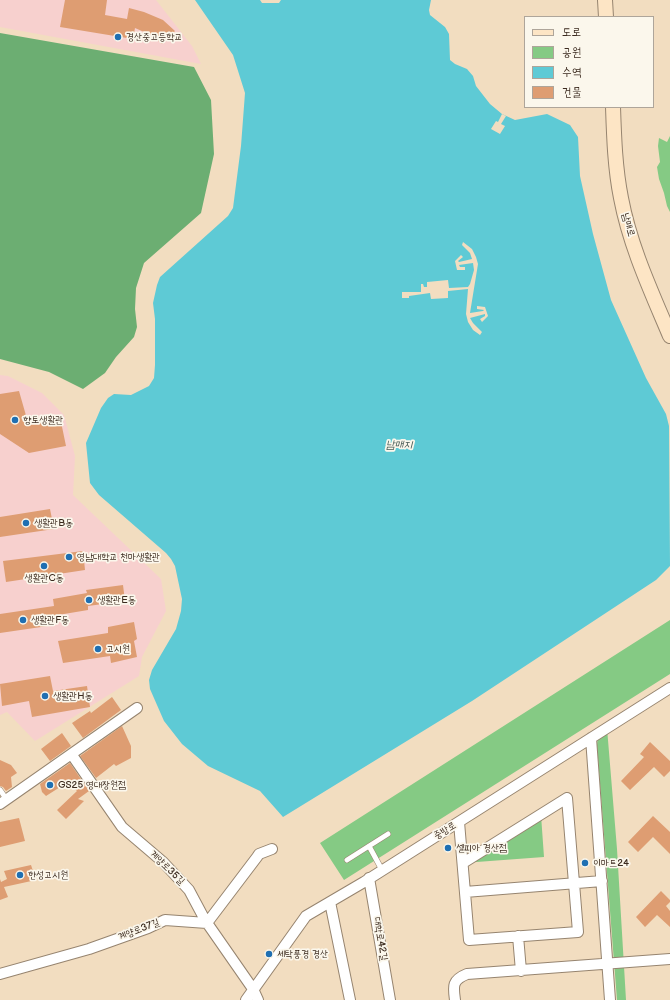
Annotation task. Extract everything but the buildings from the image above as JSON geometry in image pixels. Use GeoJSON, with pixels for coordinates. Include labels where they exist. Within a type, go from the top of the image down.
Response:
{"type":"FeatureCollection","features":[{"type":"Feature","properties":{"kind":"street"},"geometry":{"type":"LineString","coordinates":[[605,0],[606,16]]}},
{"type":"Feature","properties":{"kind":"street","name":"남매로"},"geometry":{"type":"LineString","coordinates":[[613,108],[616,170],[621,198],[635,248],[670,336]]}},
{"type":"Feature","properties":{"kind":"street","name":"중방로"},"geometry":{"type":"LineString","coordinates":[[246,1000],[306,916],[459,822],[670,688]]}},
{"type":"Feature","properties":{"kind":"street"},"geometry":{"type":"LineString","coordinates":[[3,802],[138,708]]}},
{"type":"Feature","properties":{"kind":"street"},"geometry":{"type":"LineString","coordinates":[[591,738],[610,1000]]}},
{"type":"Feature","properties":{"kind":"street","name":"계양로35길"},"geometry":{"type":"LineString","coordinates":[[72,755],[122,827],[163,862],[189,890],[207,924],[254,989],[258,1000]]}},
{"type":"Feature","properties":{"kind":"street"},"geometry":{"type":"LineString","coordinates":[[459,822],[469,940],[578,932],[567,798],[463,863]]}},
{"type":"Feature","properties":{"kind":"street"},"geometry":{"type":"LineString","coordinates":[[207,924],[256,857],[272,849]]}},
{"type":"Feature","properties":{"kind":"street","name":"대학로42길"},"geometry":{"type":"LineString","coordinates":[[369,878],[390,1000]]}},
{"type":"Feature","properties":{"kind":"street"},"geometry":{"type":"LineString","coordinates":[[465,892],[602,881]]}},
{"type":"Feature","properties":{"kind":"street"},"geometry":{"type":"LineString","coordinates":[[330,902],[350,1000]]}},
{"type":"Feature","properties":{"kind":"street","name":"계양로37길"},"geometry":{"type":"LineString","coordinates":[[0,974],[89,949],[148,928],[164,920],[207,924]]}},
{"type":"Feature","properties":{"kind":"street"},"geometry":{"type":"LineString","coordinates":[[518,936],[520,970]]}},
{"type":"Feature","properties":{"kind":"street"},"geometry":{"type":"LineString","coordinates":[[454,1000],[454,985],[458,979],[467,974],[670,959]]}},
{"type":"Feature","properties":{"kind":"lane"},"geometry":{"type":"LineString","coordinates":[[0,790],[3,802]]}},
{"type":"Feature","properties":{"kind":"lane"},"geometry":{"type":"LineString","coordinates":[[347,860],[388,834]]}},
{"type":"Feature","properties":{"kind":"lane"},"geometry":{"type":"LineString","coordinates":[[369,846],[382,870]]}},
{"type":"Feature","properties":{"kind":"shaded area","name":"경산중고등학교"},"geometry":{"type":"Polygon","coordinates":[[[0,0],[156,0],[192,46],[201,64],[0,27],[0,0]]]}},
{"type":"Feature","properties":{"kind":"shaded area","name":"영남대학교 천마생활관"},"geometry":{"type":"Polygon","coordinates":[[[0,375],[8,376],[42,393],[64,415],[75,456],[73,495],[161,579],[166,611],[142,657],[139,676],[35,741],[7,712],[0,715],[0,375]]]}},
{"type":"Feature","properties":{"kind":"green space"},"geometry":{"type":"Polygon","coordinates":[[[0,33],[194,67],[211,100],[214,154],[201,213],[144,263],[136,288],[135,309],[137,327],[134,337],[116,357],[105,373],[83,389],[49,372],[0,359],[0,33]]]}},
{"type":"Feature","properties":{"kind":"green space"},"geometry":{"type":"Polygon","coordinates":[[[670,136],[670,212],[659,179],[657,167],[660,162],[658,146],[659,138],[667,142],[670,136]]]}},
{"type":"Feature","properties":{"kind":"green space"},"geometry":{"type":"Polygon","coordinates":[[[670,620],[670,674],[344,880],[320,843],[670,620]]]}},
{"type":"Feature","properties":{"kind":"green space"},"geometry":{"type":"Polygon","coordinates":[[[607,728],[617,849],[626,1000],[617,1000],[597,745],[598,734],[607,728]]]}},
{"type":"Feature","properties":{"kind":"green space"},"geometry":{"type":"Polygon","coordinates":[[[541,815],[544,857],[463,863],[541,815]]]}},
{"type":"Feature","properties":{"kind":"water","name":"남매지"},"geometry":{"type":"Polygon","coordinates":[[[195,0],[260,0],[262,3],[279,3],[281,0],[431,0],[429,10],[430,15],[445,27],[449,34],[450,60],[467,69],[473,76],[476,86],[490,104],[502,114],[515,120],[547,114],[570,125],[578,137],[580,176],[593,234],[611,300],[646,378],[666,414],[669,426],[670,566],[656,580],[472,701],[283,817],[260,791],[208,766],[182,744],[164,721],[150,689],[149,680],[152,670],[176,629],[181,611],[182,599],[175,566],[166,553],[99,495],[90,483],[86,443],[101,408],[108,398],[114,394],[131,395],[149,386],[154,378],[155,319],[153,303],[160,277],[228,216],[233,208],[241,146],[245,93],[233,55],[195,0]]]}},
{"type":"Feature","properties":{"kind":"pier"},"geometry":{"type":"Polygon","coordinates":[[[502,114],[506,116],[501,124],[505,126],[500,134],[491,129],[496,121],[498,122],[502,114]]]}},
{"type":"Feature","properties":{"kind":"pier"},"geometry":{"type":"Polygon","coordinates":[[[463,242],[472,249],[478,264],[470,313],[484,310],[477,309],[477,306],[485,307],[488,316],[482,322],[480,319],[485,316],[485,314],[470,318],[482,332],[480,335],[473,330],[468,322],[466,314],[468,289],[448,291],[448,298],[431,299],[430,293],[409,296],[409,298],[402,298],[402,292],[421,292],[421,284],[423,284],[424,287],[427,287],[427,282],[448,280],[449,288],[468,287],[474,270],[473,263],[459,265],[460,267],[465,267],[465,270],[457,270],[455,261],[461,255],[463,257],[458,261],[459,262],[472,259],[470,253],[462,245],[463,242]]]}},
{"type":"Feature","properties":{"kind":"place","name":"경산중고등학교"},"geometry":{"type":"Point","coordinates":[118,37]}},
{"type":"Feature","properties":{"kind":"place","name":"향토생활관"},"geometry":{"type":"Point","coordinates":[15,420]}},
{"type":"Feature","properties":{"kind":"place","name":"생활관B동"},"geometry":{"type":"Point","coordinates":[26,523]}},
{"type":"Feature","properties":{"kind":"place","name":"영남대학교 천마생활관"},"geometry":{"type":"Point","coordinates":[69,557]}},
{"type":"Feature","properties":{"kind":"place","name":"생활관C동"},"geometry":{"type":"Point","coordinates":[44,566]}},
{"type":"Feature","properties":{"kind":"place","name":"생활관E동"},"geometry":{"type":"Point","coordinates":[89,600]}},
{"type":"Feature","properties":{"kind":"place","name":"생활관F동"},"geometry":{"type":"Point","coordinates":[23,620]}},
{"type":"Feature","properties":{"kind":"place","name":"고시원"},"geometry":{"type":"Point","coordinates":[98,649]}},
{"type":"Feature","properties":{"kind":"place","name":"생활관H동"},"geometry":{"type":"Point","coordinates":[45,696]}},
{"type":"Feature","properties":{"kind":"place","name":"GS25 영대장원점"},"geometry":{"type":"Point","coordinates":[50,785]}},
{"type":"Feature","properties":{"kind":"place","name":"셀피아 경산점"},"geometry":{"type":"Point","coordinates":[448,848]}},
{"type":"Feature","properties":{"kind":"place","name":"이마트24"},"geometry":{"type":"Point","coordinates":[585,863]}},
{"type":"Feature","properties":{"kind":"place","name":"한성고시원"},"geometry":{"type":"Point","coordinates":[20,875]}},
{"type":"Feature","properties":{"kind":"place","name":"세탁풍경 경산"},"geometry":{"type":"Point","coordinates":[269,954]}}]}
